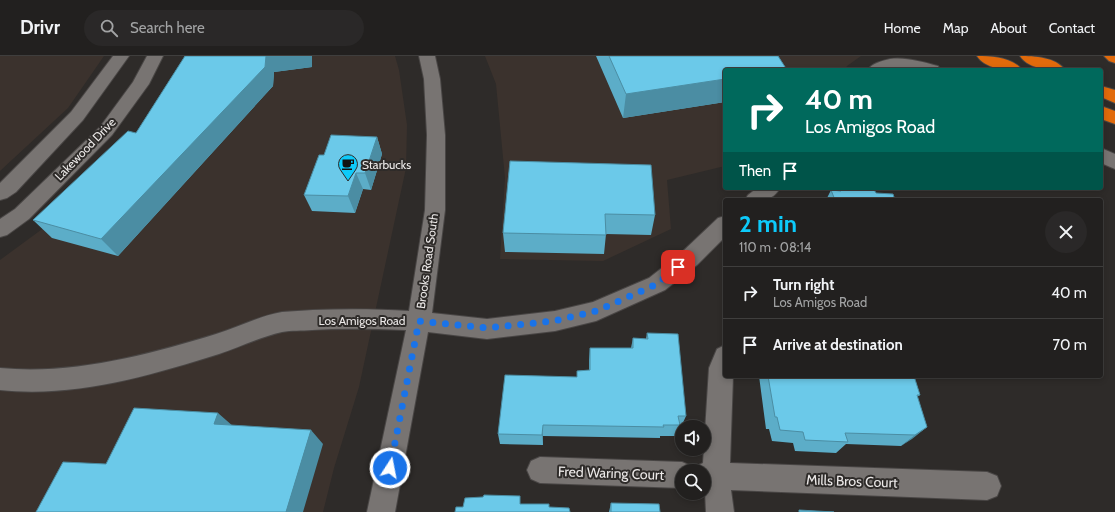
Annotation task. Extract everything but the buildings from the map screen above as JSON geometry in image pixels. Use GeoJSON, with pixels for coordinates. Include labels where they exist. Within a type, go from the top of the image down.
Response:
{"type":"FeatureCollection","features":[{"type":"Feature","properties":{"kind":"highway"},"geometry":{"type":"LineString","coordinates":[[985,56],[1010,68]]}},
{"type":"Feature","properties":{"kind":"highway"},"geometry":{"type":"LineString","coordinates":[[1028,56],[1053,68]]}},
{"type":"Feature","properties":{"kind":"highway"},"geometry":{"type":"LineString","coordinates":[[1103,92],[1115,97]]}},
{"type":"Feature","properties":{"kind":"highway"},"geometry":{"type":"LineString","coordinates":[[1103,113],[1115,118]]}},
{"type":"Feature","properties":{"kind":"street"},"geometry":{"type":"LineString","coordinates":[[0,193],[9,187],[77,116],[120,56]]}},
{"type":"Feature","properties":{"kind":"street","name":"Lakewood Drive"},"geometry":{"type":"LineString","coordinates":[[0,229],[22,214],[106,131],[141,84],[155,56]]}},
{"type":"Feature","properties":{"kind":"street","name":"Brooks Road South"},"geometry":{"type":"LineString","coordinates":[[381,512],[419,321],[435,210],[436,135],[432,79],[427,56]]}},
{"type":"Feature","properties":{"kind":"street"},"geometry":{"type":"LineString","coordinates":[[880,68],[885,65],[898,63],[914,64],[926,68]]}},
{"type":"Feature","properties":{"kind":"street"},"geometry":{"type":"LineString","coordinates":[[1103,156],[1115,162]]}},
{"type":"Feature","properties":{"kind":"street"},"geometry":{"type":"LineString","coordinates":[[758,198],[768,190]]}},
{"type":"Feature","properties":{"kind":"street","name":"Los Amigos Road"},"geometry":{"type":"LineString","coordinates":[[0,379],[19,381],[82,377],[143,366],[221,344],[256,329],[284,322],[349,318],[419,321],[487,328],[554,321],[596,311],[657,284],[689,259],[723,226]]}},
{"type":"Feature","properties":{"kind":"street"},"geometry":{"type":"LineString","coordinates":[[711,466],[721,368],[723,362]]}},
{"type":"Feature","properties":{"kind":"street","name":"Fred Waring Court"},"geometry":{"type":"LineString","coordinates":[[540,470],[675,475]]}},
{"type":"Feature","properties":{"kind":"street","name":"Mills Bros Court"},"geometry":{"type":"LineString","coordinates":[[711,476],[987,486]]}},
{"type":"Feature","properties":{"kind":"street"},"geometry":{"type":"LineString","coordinates":[[711,480],[720,512]]}},
{"type":"Feature","properties":{"kind":"shaded area"},"geometry":{"type":"Polygon","coordinates":[[[0,56],[104,56],[68,108],[0,171],[0,56]]]}},
{"type":"Feature","properties":{"kind":"shaded area"},"geometry":{"type":"Polygon","coordinates":[[[190,56],[395,56],[399,70],[407,125],[406,168],[359,387],[334,468],[323,512],[0,512],[0,260],[60,216],[120,158],[190,56]]]}},
{"type":"Feature","properties":{"kind":"shaded area"},"geometry":{"type":"Polygon","coordinates":[[[485,56],[861,56],[846,68],[723,68],[723,166],[667,180],[671,229],[603,261],[500,259],[505,178],[496,84],[485,56]]]}},
{"type":"Feature","properties":{"kind":"place","name":"Starbucks"},"geometry":{"type":"Point","coordinates":[348,181]}},
{"type":"Feature","properties":{"kind":"route"},"geometry":{"type":"LineString","coordinates":[[390,468],[419,321],[487,328],[554,321],[596,311],[608,306],[657,284],[678,267]]}}]}
